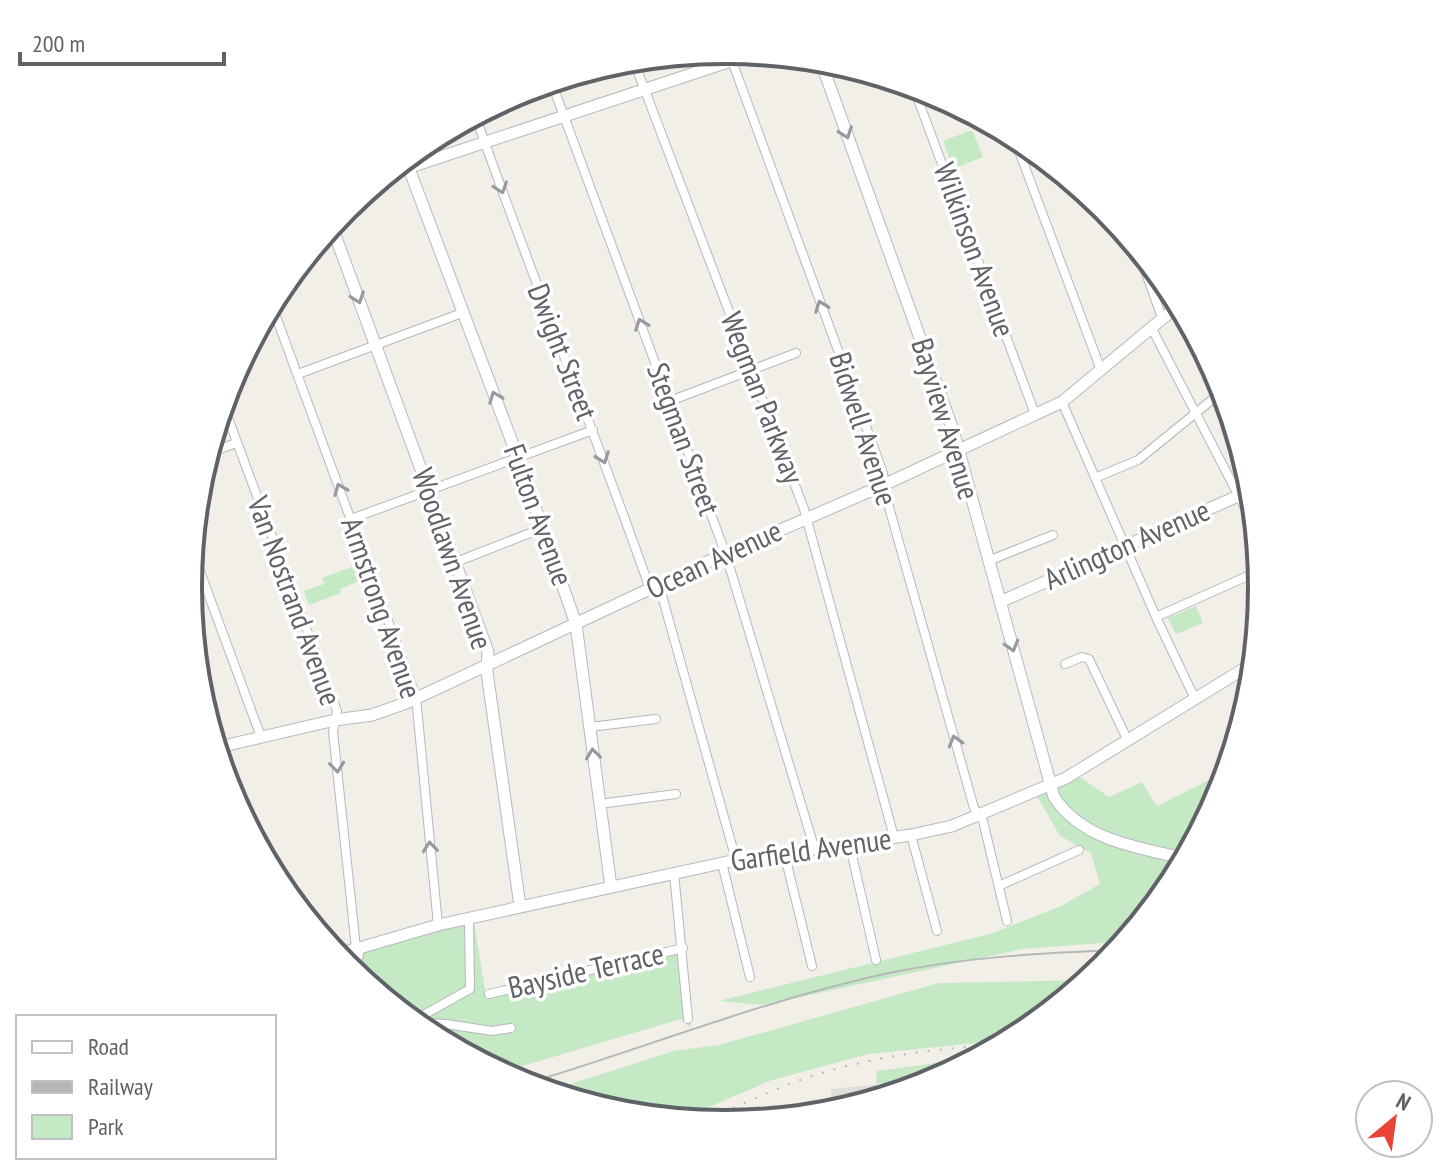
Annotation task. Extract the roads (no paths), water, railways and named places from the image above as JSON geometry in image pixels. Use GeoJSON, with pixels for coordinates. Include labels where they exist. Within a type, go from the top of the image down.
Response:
{"type":"FeatureCollection","features":[{"type":"Feature","properties":{"kind":"street","name":"Bidwell Avenue"},"geometry":{"type":"LineString","coordinates":[[733,64],[883,473],[974,807],[983,821],[1007,921]]}},
{"type":"Feature","properties":{"kind":"street"},"geometry":{"type":"LineString","coordinates":[[426,158],[484,142],[643,89],[706,65]]}},
{"type":"Feature","properties":{"kind":"street","name":"Wegman Parkway"},"geometry":{"type":"LineString","coordinates":[[637,72],[804,509],[894,837]]}},
{"type":"Feature","properties":{"kind":"street","name":"Bayview Avenue"},"geometry":{"type":"LineString","coordinates":[[825,74],[953,430],[1054,797],[1066,813],[1103,832],[1174,855]]}},
{"type":"Feature","properties":{"kind":"street","name":"Stegman Street"},"geometry":{"type":"LineString","coordinates":[[555,93],[726,555],[814,847]]}},
{"type":"Feature","properties":{"kind":"street","name":"Wilkinson Avenue"},"geometry":{"type":"LineString","coordinates":[[919,102],[1035,414]]}},
{"type":"Feature","properties":{"kind":"street","name":"Dwight Street"},"geometry":{"type":"LineString","coordinates":[[479,126],[531,271],[654,587],[736,860]]}},
{"type":"Feature","properties":{"kind":"street"},"geometry":{"type":"LineString","coordinates":[[1021,155],[1101,370]]}},
{"type":"Feature","properties":{"kind":"street","name":"Fulton Avenue"},"geometry":{"type":"LineString","coordinates":[[409,170],[576,624],[611,887]]}},
{"type":"Feature","properties":{"kind":"street","name":"Woodlawn Avenue"},"geometry":{"type":"LineString","coordinates":[[336,237],[488,652],[520,906]]}},
{"type":"Feature","properties":{"kind":"street"},"geometry":{"type":"LineString","coordinates":[[1149,282],[1162,318]]}},
{"type":"Feature","properties":{"kind":"street","name":"Ocean Avenue"},"geometry":{"type":"LineString","coordinates":[[226,745],[335,720],[372,715],[884,485],[1062,402],[1169,312]]}},
{"type":"Feature","properties":{"kind":"street"},"geometry":{"type":"LineString","coordinates":[[298,374],[462,313]]}},
{"type":"Feature","properties":{"kind":"street","name":"Armstrong Avenue"},"geometry":{"type":"LineString","coordinates":[[277,318],[416,697],[438,925]]}},
{"type":"Feature","properties":{"kind":"street"},"geometry":{"type":"LineString","coordinates":[[1151,327],[1241,501]]}},
{"type":"Feature","properties":{"kind":"street"},"geometry":{"type":"LineString","coordinates":[[670,401],[796,353]]}},
{"type":"Feature","properties":{"kind":"street"},"geometry":{"type":"LineString","coordinates":[[1095,478],[1138,460],[1213,399]]}},
{"type":"Feature","properties":{"kind":"street"},"geometry":{"type":"LineString","coordinates":[[1062,402],[1195,699]]}},
{"type":"Feature","properties":{"kind":"street","name":"Van Nostrand Avenue"},"geometry":{"type":"LineString","coordinates":[[228,421],[337,711],[333,731],[359,948]]}},
{"type":"Feature","properties":{"kind":"street"},"geometry":{"type":"LineString","coordinates":[[351,519],[593,430]]}},
{"type":"Feature","properties":{"kind":"street"},"geometry":{"type":"LineString","coordinates":[[220,449],[236,443]]}},
{"type":"Feature","properties":{"kind":"street","name":"Arlington Avenue"},"geometry":{"type":"LineString","coordinates":[[1000,602],[1238,496]]}},
{"type":"Feature","properties":{"kind":"street"},"geometry":{"type":"LineString","coordinates":[[456,562],[543,528]]}},
{"type":"Feature","properties":{"kind":"street"},"geometry":{"type":"LineString","coordinates":[[988,561],[1053,535]]}},
{"type":"Feature","properties":{"kind":"street"},"geometry":{"type":"LineString","coordinates":[[1156,617],[1248,576]]}},
{"type":"Feature","properties":{"kind":"street"},"geometry":{"type":"LineString","coordinates":[[202,578],[261,737]]}},
{"type":"Feature","properties":{"kind":"street"},"geometry":{"type":"LineString","coordinates":[[1065,664],[1082,657],[1089,659],[1127,739]]}},
{"type":"Feature","properties":{"kind":"street","name":"Garfield Avenue"},"geometry":{"type":"LineString","coordinates":[[348,951],[438,925],[736,860],[911,835],[952,826],[1051,784],[1241,670]]}},
{"type":"Feature","properties":{"kind":"street"},"geometry":{"type":"LineString","coordinates":[[590,727],[656,719]]}},
{"type":"Feature","properties":{"kind":"street"},"geometry":{"type":"LineString","coordinates":[[599,804],[676,794]]}},
{"type":"Feature","properties":{"kind":"street","name":"Bayview Avenue"},"geometry":{"type":"LineString","coordinates":[[1103,832],[1178,849]]}},
{"type":"Feature","properties":{"kind":"street"},"geometry":{"type":"LineString","coordinates":[[911,835],[937,931]]}},
{"type":"Feature","properties":{"kind":"street"},"geometry":{"type":"LineString","coordinates":[[849,842],[876,960]]}},
{"type":"Feature","properties":{"kind":"street"},"geometry":{"type":"LineString","coordinates":[[999,886],[1079,850]]}},
{"type":"Feature","properties":{"kind":"street"},"geometry":{"type":"LineString","coordinates":[[784,852],[812,966]]}},
{"type":"Feature","properties":{"kind":"street"},"geometry":{"type":"LineString","coordinates":[[722,863],[750,977]]}},
{"type":"Feature","properties":{"kind":"street"},"geometry":{"type":"LineString","coordinates":[[674,873],[688,1019]]}},
{"type":"Feature","properties":{"kind":"street"},"geometry":{"type":"LineString","coordinates":[[424,1016],[470,989],[469,918]]}},
{"type":"Feature","properties":{"kind":"street"},"geometry":{"type":"LineString","coordinates":[[356,959],[359,948]]}},
{"type":"Feature","properties":{"kind":"street","name":"Bayside Terrace"},"geometry":{"type":"LineString","coordinates":[[489,994],[683,948]]}},
{"type":"Feature","properties":{"kind":"street"},"geometry":{"type":"LineString","coordinates":[[435,1023],[492,1031],[511,1028]]}},
{"type":"Feature","properties":{"kind":"tram line"},"geometry":{"type":"LineString","coordinates":[[544,1078],[750,1011],[889,973],[975,959],[1102,951]]}},
{"type":"Feature","properties":{"kind":"railway"},"geometry":{"type":"LineString","coordinates":[[727,1111],[789,1084],[842,1067],[912,1053],[977,1046]]}}]}
